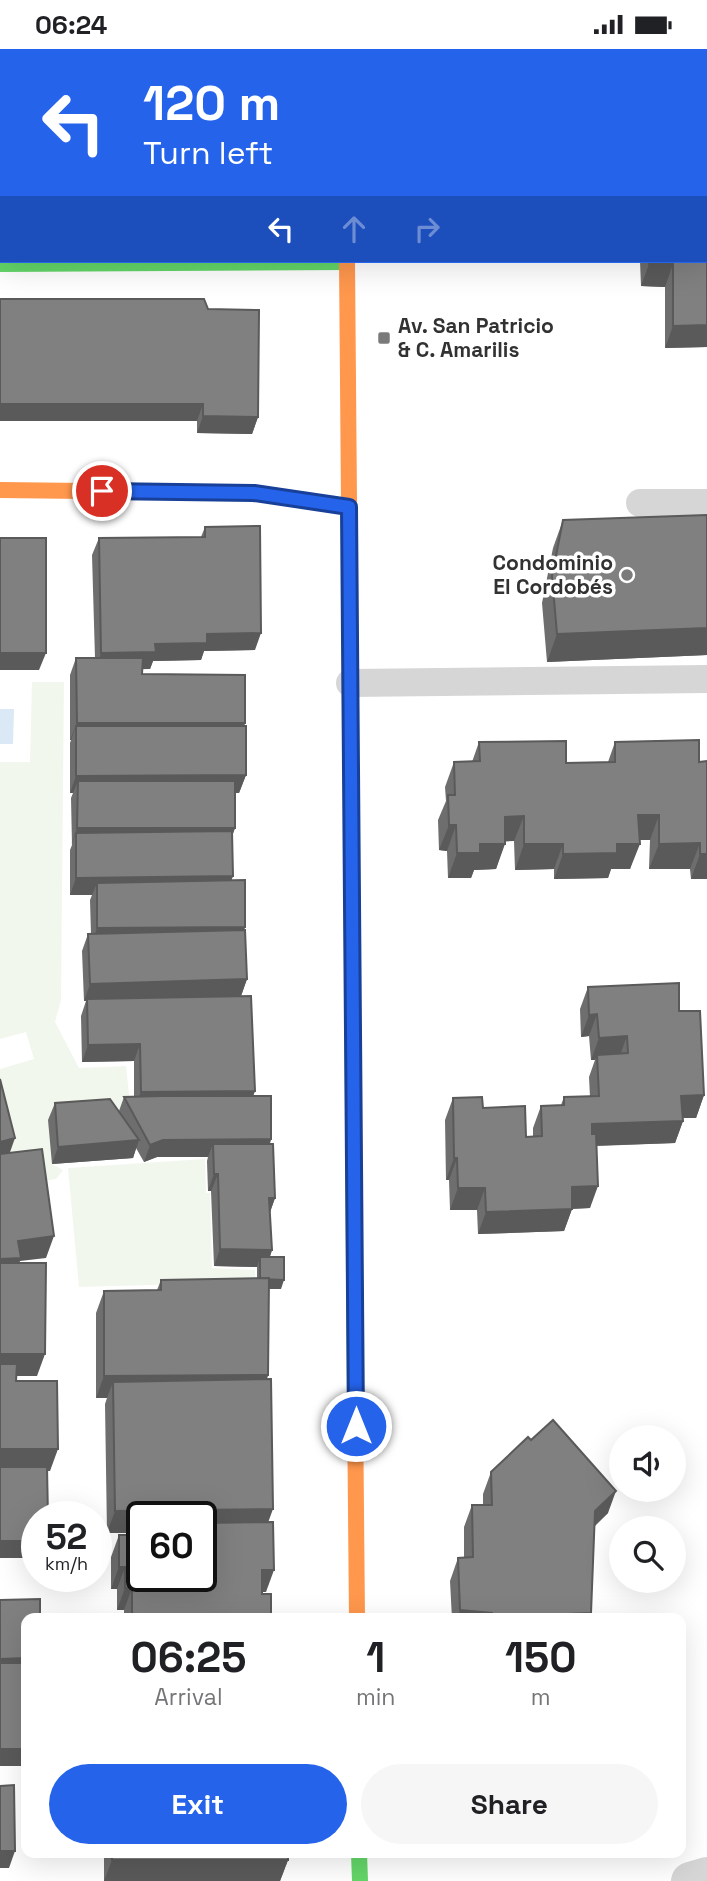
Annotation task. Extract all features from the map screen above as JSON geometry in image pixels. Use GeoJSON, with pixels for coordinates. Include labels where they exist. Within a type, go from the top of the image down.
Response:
{"type":"FeatureCollection","features":[{"type":"Feature","properties":{"kind":"main road"},"geometry":{"type":"LineString","coordinates":[[0,264],[116,263]]}},
{"type":"Feature","properties":{"kind":"main road"},"geometry":{"type":"LineString","coordinates":[[347,263],[358,1613]]}},
{"type":"Feature","properties":{"kind":"main road"},"geometry":{"type":"LineString","coordinates":[[0,490],[254,493],[349,507]]}},
{"type":"Feature","properties":{"kind":"main road"},"geometry":{"type":"LineString","coordinates":[[359,1858],[360,1881]]}},
{"type":"Feature","properties":{"kind":"street"},"geometry":{"type":"LineString","coordinates":[[690,1881],[707,1876]]}},
{"type":"Feature","properties":{"kind":"lane"},"geometry":{"type":"LineString","coordinates":[[640,503],[707,503]]}},
{"type":"Feature","properties":{"kind":"lane"},"geometry":{"type":"LineString","coordinates":[[350,683],[707,679]]}},
{"type":"Feature","properties":{"kind":"shaded area"},"geometry":{"type":"Polygon","coordinates":[[[32,682],[64,682],[61,1000],[55,1022],[79,1068],[126,1066],[131,1113],[52,1164],[63,1170],[56,1179],[43,1181],[0,1148],[0,1069],[34,1059],[26,1032],[0,1039],[0,762],[30,762],[32,682]]]}},
{"type":"Feature","properties":{"kind":"shaded area"},"geometry":{"type":"Polygon","coordinates":[[[0,709],[14,709],[13,744],[0,744],[0,709]]]}},
{"type":"Feature","properties":{"kind":"shaded area"},"geometry":{"type":"Polygon","coordinates":[[[205,1159],[206,1193],[210,1193],[212,1268],[255,1270],[255,1282],[79,1287],[68,1168],[205,1159]]]}},
{"type":"Feature","properties":{"kind":"building"},"geometry":{"type":"Polygon","coordinates":[[[707,263],[707,325],[673,326],[673,264],[649,264],[707,263]]]}},
{"type":"Feature","properties":{"kind":"building"},"geometry":{"type":"Polygon","coordinates":[[[0,299],[204,299],[208,309],[259,310],[258,417],[203,416],[203,404],[0,404],[0,299]]]}},
{"type":"Feature","properties":{"kind":"building","name":"Condominio El Cordobés"},"geometry":{"type":"Polygon","coordinates":[[[707,515],[707,628],[557,634],[552,576],[563,520],[707,515]]]}},
{"type":"Feature","properties":{"kind":"building"},"geometry":{"type":"Polygon","coordinates":[[[260,526],[261,633],[207,634],[207,643],[155,644],[156,652],[101,653],[99,538],[205,537],[205,527],[260,526]]]}},
{"type":"Feature","properties":{"kind":"building"},"geometry":{"type":"Polygon","coordinates":[[[0,538],[46,538],[46,653],[0,653],[0,538]]]}},
{"type":"Feature","properties":{"kind":"building"},"geometry":{"type":"Polygon","coordinates":[[[76,658],[143,658],[142,674],[245,675],[245,723],[77,723],[76,658]]]}},
{"type":"Feature","properties":{"kind":"building"},"geometry":{"type":"Polygon","coordinates":[[[76,726],[246,726],[246,775],[76,776],[76,726]]]}},
{"type":"Feature","properties":{"kind":"building"},"geometry":{"type":"Polygon","coordinates":[[[699,740],[699,762],[707,761],[707,854],[700,854],[700,843],[659,844],[659,815],[638,815],[640,844],[617,844],[617,853],[563,854],[563,844],[524,844],[524,816],[505,817],[505,844],[480,844],[480,853],[457,853],[456,825],[449,825],[448,795],[455,795],[454,762],[480,761],[479,742],[566,741],[566,763],[615,762],[615,742],[699,740]]]}},
{"type":"Feature","properties":{"kind":"building"},"geometry":{"type":"Polygon","coordinates":[[[78,781],[235,781],[235,828],[77,828],[78,781]]]}},
{"type":"Feature","properties":{"kind":"building"},"geometry":{"type":"Polygon","coordinates":[[[232,831],[233,876],[76,878],[76,833],[232,831]]]}},
{"type":"Feature","properties":{"kind":"building"},"geometry":{"type":"Polygon","coordinates":[[[245,880],[245,927],[97,928],[97,883],[245,880]]]}},
{"type":"Feature","properties":{"kind":"building"},"geometry":{"type":"Polygon","coordinates":[[[245,930],[247,979],[90,984],[88,934],[245,930]]]}},
{"type":"Feature","properties":{"kind":"building"},"geometry":{"type":"Polygon","coordinates":[[[679,983],[679,1011],[700,1011],[704,1095],[681,1096],[683,1121],[592,1124],[592,1134],[596,1134],[598,1186],[572,1187],[572,1209],[486,1212],[485,1188],[458,1188],[457,1158],[454,1158],[453,1098],[482,1097],[483,1108],[525,1106],[526,1137],[542,1136],[541,1106],[564,1105],[564,1097],[599,1096],[597,1055],[628,1053],[627,1036],[599,1038],[597,1014],[589,1015],[588,987],[679,983]]]}},
{"type":"Feature","properties":{"kind":"building"},"geometry":{"type":"Polygon","coordinates":[[[251,996],[255,1091],[141,1092],[140,1044],[88,1045],[87,999],[251,996]]]}},
{"type":"Feature","properties":{"kind":"building"},"geometry":{"type":"Polygon","coordinates":[[[0,1079],[15,1138],[0,1142],[0,1079]]]}},
{"type":"Feature","properties":{"kind":"building"},"geometry":{"type":"Polygon","coordinates":[[[271,1096],[271,1139],[163,1140],[150,1145],[124,1097],[271,1096]]]}},
{"type":"Feature","properties":{"kind":"building"},"geometry":{"type":"Polygon","coordinates":[[[110,1099],[139,1140],[58,1147],[55,1103],[110,1099]]]}},
{"type":"Feature","properties":{"kind":"building"},"geometry":{"type":"Polygon","coordinates":[[[213,1144],[273,1144],[275,1198],[269,1198],[272,1250],[220,1249],[218,1174],[214,1174],[213,1144]]]}},
{"type":"Feature","properties":{"kind":"building"},"geometry":{"type":"Polygon","coordinates":[[[42,1149],[54,1236],[18,1241],[21,1258],[0,1259],[0,1154],[42,1149]]]}},
{"type":"Feature","properties":{"kind":"building"},"geometry":{"type":"Polygon","coordinates":[[[260,1257],[284,1257],[284,1280],[260,1279],[260,1257]]]}},
{"type":"Feature","properties":{"kind":"building"},"geometry":{"type":"Polygon","coordinates":[[[0,1263],[46,1263],[45,1354],[0,1354],[0,1263]]]}},
{"type":"Feature","properties":{"kind":"building"},"geometry":{"type":"Polygon","coordinates":[[[269,1278],[268,1375],[104,1376],[104,1291],[161,1290],[161,1280],[269,1278]]]}},
{"type":"Feature","properties":{"kind":"building"},"geometry":{"type":"Polygon","coordinates":[[[0,1364],[17,1364],[16,1381],[57,1381],[58,1449],[0,1449],[0,1364]]]}},
{"type":"Feature","properties":{"kind":"building"},"geometry":{"type":"Polygon","coordinates":[[[271,1379],[273,1509],[217,1510],[217,1501],[126,1501],[126,1511],[115,1511],[113,1382],[271,1379]]]}},
{"type":"Feature","properties":{"kind":"building"},"geometry":{"type":"Polygon","coordinates":[[[553,1420],[609,1483],[609,1498],[595,1511],[591,1613],[492,1613],[460,1610],[458,1558],[473,1557],[472,1505],[492,1505],[491,1472],[528,1437],[531,1440],[553,1420]]]}},
{"type":"Feature","properties":{"kind":"building"},"geometry":{"type":"Polygon","coordinates":[[[0,1467],[47,1467],[48,1501],[21,1501],[21,1541],[0,1541],[0,1467]]]}},
{"type":"Feature","properties":{"kind":"building"},"geometry":{"type":"Polygon","coordinates":[[[273,1522],[274,1570],[262,1570],[262,1594],[271,1594],[271,1613],[132,1613],[132,1592],[217,1592],[217,1523],[273,1522]]]}},
{"type":"Feature","properties":{"kind":"building"},"geometry":{"type":"Polygon","coordinates":[[[119,1535],[126,1535],[126,1588],[125,1567],[119,1567],[119,1535]]]}},
{"type":"Feature","properties":{"kind":"building"},"geometry":{"type":"Polygon","coordinates":[[[40,1599],[40,1613],[21,1613],[21,1658],[0,1659],[0,1600],[40,1599]]]}},
{"type":"Feature","properties":{"kind":"building"},"geometry":{"type":"Polygon","coordinates":[[[0,1663],[21,1663],[21,1749],[0,1749],[0,1663]]]}},
{"type":"Feature","properties":{"kind":"building"},"geometry":{"type":"Polygon","coordinates":[[[14,1785],[15,1851],[0,1851],[0,1786],[14,1785]]]}},
{"type":"Feature","properties":{"kind":"building"},"geometry":{"type":"Polygon","coordinates":[[[112,1858],[288,1858],[288,1860],[112,1858]]]}},
{"type":"Feature","properties":{"kind":"traffic: fast"},"geometry":{"type":"LineString","coordinates":[[0,264],[174,263]]}},
{"type":"Feature","properties":{"kind":"traffic: fast"},"geometry":{"type":"LineString","coordinates":[[349,502],[355,1402]]}},
{"type":"Feature","properties":{"kind":"traffic: fast"},"geometry":{"type":"LineString","coordinates":[[359,1858],[360,1881]]}},
{"type":"Feature","properties":{"kind":"traffic: slow"},"geometry":{"type":"LineString","coordinates":[[347,263],[349,502]]}},
{"type":"Feature","properties":{"kind":"traffic: slow"},"geometry":{"type":"LineString","coordinates":[[0,490],[254,493],[349,507]]}},
{"type":"Feature","properties":{"kind":"traffic: slow"},"geometry":{"type":"LineString","coordinates":[[355,1402],[357,1613]]}},
{"type":"Feature","properties":{"kind":"place","name":"Av. San Patricio & C. Amarilis"},"geometry":{"type":"Point","coordinates":[384,338]}},
{"type":"Feature","properties":{"kind":"place","name":"Condominio El Cordobés"},"geometry":{"type":"Point","coordinates":[627,575]}},
{"type":"Feature","properties":{"kind":"route"},"geometry":{"type":"LineString","coordinates":[[102,491],[254,493],[349,507],[356,1426]]}}]}
